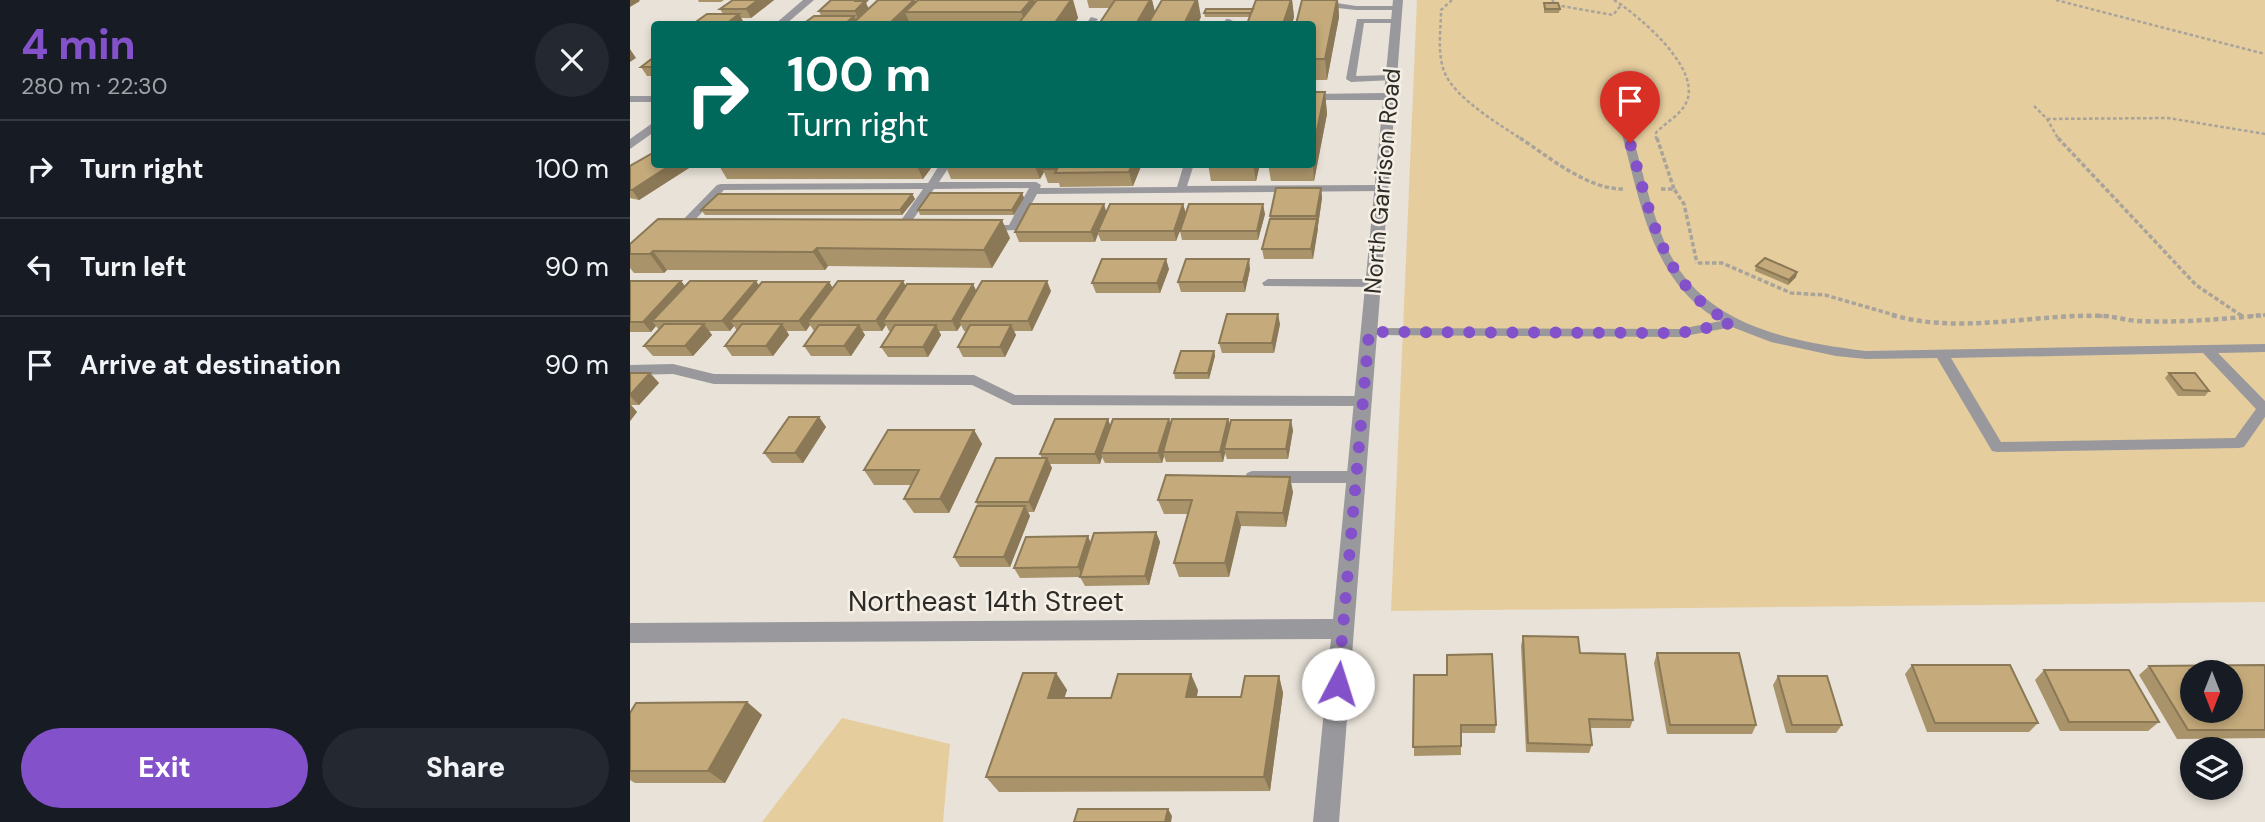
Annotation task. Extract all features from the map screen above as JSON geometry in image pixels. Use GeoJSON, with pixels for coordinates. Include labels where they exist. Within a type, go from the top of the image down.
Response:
{"type":"FeatureCollection","features":[{"type":"Feature","properties":{"kind":"street"},"geometry":{"type":"LineString","coordinates":[[784,21],[809,0]]}},
{"type":"Feature","properties":{"kind":"street","name":"North Garrison Road"},"geometry":{"type":"LineString","coordinates":[[1326,822],[1398,4]]}},
{"type":"Feature","properties":{"kind":"street"},"geometry":{"type":"LineString","coordinates":[[1316,97],[1390,96]]}},
{"type":"Feature","properties":{"kind":"street"},"geometry":{"type":"LineString","coordinates":[[630,99],[651,99]]}},
{"type":"Feature","properties":{"kind":"street"},"geometry":{"type":"LineString","coordinates":[[630,145],[651,128]]}},
{"type":"Feature","properties":{"kind":"street","name":"Northeast 14th Street"},"geometry":{"type":"LineString","coordinates":[[630,633],[1342,629]]}},
{"type":"Feature","properties":{"kind":"lane"},"geometry":{"type":"LineString","coordinates":[[1321,0],[1323,4],[1398,4]]}},
{"type":"Feature","properties":{"kind":"lane"},"geometry":{"type":"LineString","coordinates":[[1391,78],[1351,79],[1360,21],[1396,21]]}},
{"type":"Feature","properties":{"kind":"lane"},"geometry":{"type":"LineString","coordinates":[[1623,120],[1662,249],[1679,280],[1698,299],[1732,323],[1761,337],[1821,350],[1866,355],[2265,348]]}},
{"type":"Feature","properties":{"kind":"lane"},"geometry":{"type":"LineString","coordinates":[[901,229],[943,168]]}},
{"type":"Feature","properties":{"kind":"lane"},"geometry":{"type":"LineString","coordinates":[[1181,190],[1188,168]]}},
{"type":"Feature","properties":{"kind":"lane"},"geometry":{"type":"LineString","coordinates":[[692,230],[678,230],[721,187],[1036,185],[1013,228],[971,228]]}},
{"type":"Feature","properties":{"kind":"lane"},"geometry":{"type":"LineString","coordinates":[[1033,191],[1381,188]]}},
{"type":"Feature","properties":{"kind":"lane"},"geometry":{"type":"LineString","coordinates":[[887,229],[915,229]]}},
{"type":"Feature","properties":{"kind":"lane"},"geometry":{"type":"LineString","coordinates":[[1268,283],[1373,283]]}},
{"type":"Feature","properties":{"kind":"lane"},"geometry":{"type":"LineString","coordinates":[[1369,332],[1680,333],[1732,323]]}},
{"type":"Feature","properties":{"kind":"lane"},"geometry":{"type":"LineString","coordinates":[[1941,353],[1997,447],[2239,443],[2263,408],[2206,349]]}},
{"type":"Feature","properties":{"kind":"lane"},"geometry":{"type":"LineString","coordinates":[[630,370],[673,369],[713,379],[974,380],[1013,400],[1363,401]]}},
{"type":"Feature","properties":{"kind":"lane"},"geometry":{"type":"LineString","coordinates":[[1234,477],[1356,477]]}},
{"type":"Feature","properties":{"kind":"path"},"geometry":{"type":"LineString","coordinates":[[1452,0],[1441,10],[1442,65],[1452,85],[1464,97],[1522,138],[1610,189],[1674,189]]}},
{"type":"Feature","properties":{"kind":"path"},"geometry":{"type":"LineString","coordinates":[[1552,0],[1556,5],[1614,15],[1623,3]]}},
{"type":"Feature","properties":{"kind":"path"},"geometry":{"type":"LineString","coordinates":[[1614,0],[1623,3],[1653,30],[1685,72],[1690,87],[1683,110],[1661,125],[1656,134],[1674,189],[1684,204],[1698,263]]}},
{"type":"Feature","properties":{"kind":"path"},"geometry":{"type":"LineString","coordinates":[[2056,0],[2265,54]]}},
{"type":"Feature","properties":{"kind":"path"},"geometry":{"type":"LineString","coordinates":[[2034,106],[2047,119],[2060,141],[2196,285],[2244,317]]}},
{"type":"Feature","properties":{"kind":"path"},"geometry":{"type":"LineString","coordinates":[[2047,119],[2168,118],[2265,134]]}},
{"type":"Feature","properties":{"kind":"path"},"geometry":{"type":"LineString","coordinates":[[1673,269],[1698,263],[1722,263],[1791,293],[1825,295],[1914,321],[2019,321],[2106,316],[2134,321],[2190,322],[2265,315]]}},
{"type":"Feature","properties":{"kind":"shaded area"},"geometry":{"type":"Polygon","coordinates":[[[1417,0],[2265,0],[2265,602],[1391,611],[1417,0]]]}},
{"type":"Feature","properties":{"kind":"shaded area"},"geometry":{"type":"Polygon","coordinates":[[[842,718],[950,744],[943,822],[762,822],[842,718]]]}},
{"type":"Feature","properties":{"kind":"building"},"geometry":{"type":"Polygon","coordinates":[[[733,0],[758,0],[746,9],[720,9],[733,0]]]}},
{"type":"Feature","properties":{"kind":"building"},"geometry":{"type":"Polygon","coordinates":[[[831,0],[865,1],[855,11],[819,11],[831,0]]]}},
{"type":"Feature","properties":{"kind":"building"},"geometry":{"type":"Polygon","coordinates":[[[878,0],[914,0],[892,21],[855,21],[878,0]]]}},
{"type":"Feature","properties":{"kind":"building"},"geometry":{"type":"Polygon","coordinates":[[[918,0],[1031,0],[1021,12],[905,12],[918,0]]]}},
{"type":"Feature","properties":{"kind":"building"},"geometry":{"type":"Polygon","coordinates":[[[1037,0],[1071,0],[1056,21],[1020,21],[1037,0]]]}},
{"type":"Feature","properties":{"kind":"building"},"geometry":{"type":"Polygon","coordinates":[[[1115,0],[1150,0],[1138,21],[1101,21],[1115,0]]]}},
{"type":"Feature","properties":{"kind":"building"},"geometry":{"type":"Polygon","coordinates":[[[1162,0],[1196,0],[1186,21],[1150,21],[1162,0]]]}},
{"type":"Feature","properties":{"kind":"building"},"geometry":{"type":"Polygon","coordinates":[[[1256,0],[1291,0],[1284,21],[1248,21],[1256,0]]]}},
{"type":"Feature","properties":{"kind":"building"},"geometry":{"type":"Polygon","coordinates":[[[1302,0],[1337,0],[1325,59],[1316,59],[1316,21],[1297,21],[1302,0]]]}},
{"type":"Feature","properties":{"kind":"building"},"geometry":{"type":"Polygon","coordinates":[[[1544,3],[1558,3],[1560,9],[1545,9],[1544,3]]]}},
{"type":"Feature","properties":{"kind":"building"},"geometry":{"type":"Polygon","coordinates":[[[1206,9],[1253,9],[1251,13],[1204,13],[1206,9]]]}},
{"type":"Feature","properties":{"kind":"building"},"geometry":{"type":"Polygon","coordinates":[[[707,14],[739,14],[730,21],[697,21],[707,14]]]}},
{"type":"Feature","properties":{"kind":"building"},"geometry":{"type":"Polygon","coordinates":[[[814,16],[854,16],[848,21],[807,21],[814,16]]]}},
{"type":"Feature","properties":{"kind":"building"},"geometry":{"type":"Polygon","coordinates":[[[651,59],[651,67],[641,67],[651,59]]]}},
{"type":"Feature","properties":{"kind":"building"},"geometry":{"type":"Polygon","coordinates":[[[1316,92],[1325,92],[1316,135],[1316,92]]]}},
{"type":"Feature","properties":{"kind":"building"},"geometry":{"type":"Polygon","coordinates":[[[651,154],[651,168],[666,168],[630,190],[630,166],[651,154]]]}},
{"type":"Feature","properties":{"kind":"building"},"geometry":{"type":"Polygon","coordinates":[[[1130,168],[1129,172],[1055,173],[1057,169],[1042,169],[1130,168]]]}},
{"type":"Feature","properties":{"kind":"building"},"geometry":{"type":"Polygon","coordinates":[[[1276,188],[1321,188],[1316,216],[1270,216],[1276,188]]]}},
{"type":"Feature","properties":{"kind":"building"},"geometry":{"type":"Polygon","coordinates":[[[930,193],[1022,193],[1012,210],[918,210],[930,193]]]}},
{"type":"Feature","properties":{"kind":"building"},"geometry":{"type":"Polygon","coordinates":[[[718,194],[912,194],[900,210],[701,210],[718,194]]]}},
{"type":"Feature","properties":{"kind":"building"},"geometry":{"type":"Polygon","coordinates":[[[1030,204],[1104,204],[1091,232],[1015,232],[1030,204]]]}},
{"type":"Feature","properties":{"kind":"building"},"geometry":{"type":"Polygon","coordinates":[[[1110,204],[1183,204],[1174,231],[1098,231],[1110,204]]]}},
{"type":"Feature","properties":{"kind":"building"},"geometry":{"type":"Polygon","coordinates":[[[1189,204],[1263,204],[1257,231],[1180,231],[1189,204]]]}},
{"type":"Feature","properties":{"kind":"building"},"geometry":{"type":"Polygon","coordinates":[[[658,219],[1002,220],[984,250],[817,248],[813,252],[653,251],[650,254],[630,254],[630,244],[658,219]]]}},
{"type":"Feature","properties":{"kind":"building"},"geometry":{"type":"Polygon","coordinates":[[[1270,219],[1317,219],[1311,249],[1262,249],[1270,219]]]}},
{"type":"Feature","properties":{"kind":"building"},"geometry":{"type":"Polygon","coordinates":[[[1765,258],[1797,272],[1789,280],[1756,266],[1765,258]]]}},
{"type":"Feature","properties":{"kind":"building"},"geometry":{"type":"Polygon","coordinates":[[[1102,259],[1166,259],[1157,283],[1092,283],[1102,259]]]}},
{"type":"Feature","properties":{"kind":"building"},"geometry":{"type":"Polygon","coordinates":[[[1186,259],[1249,259],[1243,282],[1178,282],[1186,259]]]}},
{"type":"Feature","properties":{"kind":"building"},"geometry":{"type":"Polygon","coordinates":[[[630,281],[681,281],[643,322],[630,322],[630,281]]]}},
{"type":"Feature","properties":{"kind":"building"},"geometry":{"type":"Polygon","coordinates":[[[690,281],[756,281],[722,321],[652,321],[690,281]]]}},
{"type":"Feature","properties":{"kind":"building"},"geometry":{"type":"Polygon","coordinates":[[[838,281],[903,281],[876,321],[808,321],[838,281]]]}},
{"type":"Feature","properties":{"kind":"building"},"geometry":{"type":"Polygon","coordinates":[[[982,281],[1047,281],[1028,321],[959,321],[982,281]]]}},
{"type":"Feature","properties":{"kind":"building"},"geometry":{"type":"Polygon","coordinates":[[[762,282],[829,282],[799,321],[730,321],[762,282]]]}},
{"type":"Feature","properties":{"kind":"building"},"geometry":{"type":"Polygon","coordinates":[[[907,284],[973,284],[952,321],[883,321],[907,284]]]}},
{"type":"Feature","properties":{"kind":"building"},"geometry":{"type":"Polygon","coordinates":[[[1227,314],[1278,314],[1272,343],[1219,343],[1227,314]]]}},
{"type":"Feature","properties":{"kind":"building"},"geometry":{"type":"Polygon","coordinates":[[[664,324],[704,324],[685,346],[644,346],[664,324]]]}},
{"type":"Feature","properties":{"kind":"building"},"geometry":{"type":"Polygon","coordinates":[[[742,324],[782,324],[766,346],[725,346],[742,324]]]}},
{"type":"Feature","properties":{"kind":"building"},"geometry":{"type":"Polygon","coordinates":[[[819,325],[859,325],[844,346],[804,346],[819,325]]]}},
{"type":"Feature","properties":{"kind":"building"},"geometry":{"type":"Polygon","coordinates":[[[895,325],[936,325],[923,347],[881,347],[895,325]]]}},
{"type":"Feature","properties":{"kind":"building"},"geometry":{"type":"Polygon","coordinates":[[[970,325],[1011,325],[1000,347],[958,347],[970,325]]]}},
{"type":"Feature","properties":{"kind":"building"},"geometry":{"type":"Polygon","coordinates":[[[1181,351],[1214,351],[1208,373],[1174,373],[1181,351]]]}},
{"type":"Feature","properties":{"kind":"building"},"geometry":{"type":"Polygon","coordinates":[[[630,373],[650,373],[630,395],[630,373]]]}},
{"type":"Feature","properties":{"kind":"building"},"geometry":{"type":"Polygon","coordinates":[[[2169,373],[2195,373],[2209,391],[2183,390],[2169,373]]]}},
{"type":"Feature","properties":{"kind":"building"},"geometry":{"type":"Polygon","coordinates":[[[789,417],[819,417],[795,453],[764,453],[789,417]]]}},
{"type":"Feature","properties":{"kind":"building"},"geometry":{"type":"Polygon","coordinates":[[[1055,419],[1108,419],[1095,454],[1040,454],[1055,419]]]}},
{"type":"Feature","properties":{"kind":"building"},"geometry":{"type":"Polygon","coordinates":[[[1113,419],[1169,419],[1158,453],[1101,453],[1113,419]]]}},
{"type":"Feature","properties":{"kind":"building"},"geometry":{"type":"Polygon","coordinates":[[[1172,419],[1228,419],[1220,452],[1163,452],[1172,419]]]}},
{"type":"Feature","properties":{"kind":"building"},"geometry":{"type":"Polygon","coordinates":[[[1231,420],[1291,420],[1286,449],[1224,449],[1231,420]]]}},
{"type":"Feature","properties":{"kind":"building"},"geometry":{"type":"Polygon","coordinates":[[[888,430],[974,430],[940,499],[904,499],[919,470],[864,470],[888,430]]]}},
{"type":"Feature","properties":{"kind":"building"},"geometry":{"type":"Polygon","coordinates":[[[996,458],[1047,458],[1029,502],[976,502],[996,458]]]}},
{"type":"Feature","properties":{"kind":"building"},"geometry":{"type":"Polygon","coordinates":[[[1166,475],[1290,477],[1283,513],[1237,512],[1225,563],[1174,563],[1192,500],[1158,500],[1166,475]]]}},
{"type":"Feature","properties":{"kind":"building"},"geometry":{"type":"Polygon","coordinates":[[[977,506],[1025,506],[1004,557],[954,557],[977,506]]]}},
{"type":"Feature","properties":{"kind":"building"},"geometry":{"type":"Polygon","coordinates":[[[1156,532],[1145,576],[1080,577],[1094,533],[1156,532]]]}},
{"type":"Feature","properties":{"kind":"building"},"geometry":{"type":"Polygon","coordinates":[[[1088,536],[1078,567],[1014,568],[1026,537],[1088,536]]]}},
{"type":"Feature","properties":{"kind":"building"},"geometry":{"type":"Polygon","coordinates":[[[1523,636],[1578,637],[1580,653],[1625,654],[1633,720],[1589,719],[1592,745],[1528,743],[1523,636]]]}},
{"type":"Feature","properties":{"kind":"building"},"geometry":{"type":"Polygon","coordinates":[[[1657,653],[1739,653],[1756,725],[1670,725],[1657,653]]]}},
{"type":"Feature","properties":{"kind":"building"},"geometry":{"type":"Polygon","coordinates":[[[1492,654],[1496,725],[1461,725],[1461,746],[1413,747],[1414,675],[1447,675],[1447,655],[1492,654]]]}},
{"type":"Feature","properties":{"kind":"building"},"geometry":{"type":"Polygon","coordinates":[[[1912,665],[2010,665],[2038,723],[1935,723],[1912,665]]]}},
{"type":"Feature","properties":{"kind":"building"},"geometry":{"type":"Polygon","coordinates":[[[2244,665],[2265,666],[2265,730],[2188,730],[2184,723],[2244,723],[2244,665]]]}},
{"type":"Feature","properties":{"kind":"building"},"geometry":{"type":"Polygon","coordinates":[[[2149,666],[2180,666],[2180,717],[2149,666]]]}},
{"type":"Feature","properties":{"kind":"building"},"geometry":{"type":"Polygon","coordinates":[[[2044,670],[2129,670],[2159,722],[2069,722],[2044,670]]]}},
{"type":"Feature","properties":{"kind":"building"},"geometry":{"type":"Polygon","coordinates":[[[1023,673],[1056,673],[1048,698],[1111,698],[1118,674],[1191,674],[1186,697],[1241,697],[1245,676],[1279,676],[1264,777],[986,777],[1023,673]]]}},
{"type":"Feature","properties":{"kind":"building"},"geometry":{"type":"Polygon","coordinates":[[[1778,676],[1827,676],[1842,725],[1792,725],[1778,676]]]}},
{"type":"Feature","properties":{"kind":"building"},"geometry":{"type":"Polygon","coordinates":[[[747,702],[708,771],[630,771],[630,713],[636,703],[747,702]]]}},
{"type":"Feature","properties":{"kind":"building"},"geometry":{"type":"Polygon","coordinates":[[[1078,809],[1168,809],[1165,822],[1074,822],[1078,809]]]}},
{"type":"Feature","properties":{"kind":"route"},"geometry":{"type":"LineString","coordinates":[[1338,684],[1369,332],[1680,333],[1732,323],[1698,299],[1679,280],[1662,249],[1630,143]]}}]}
